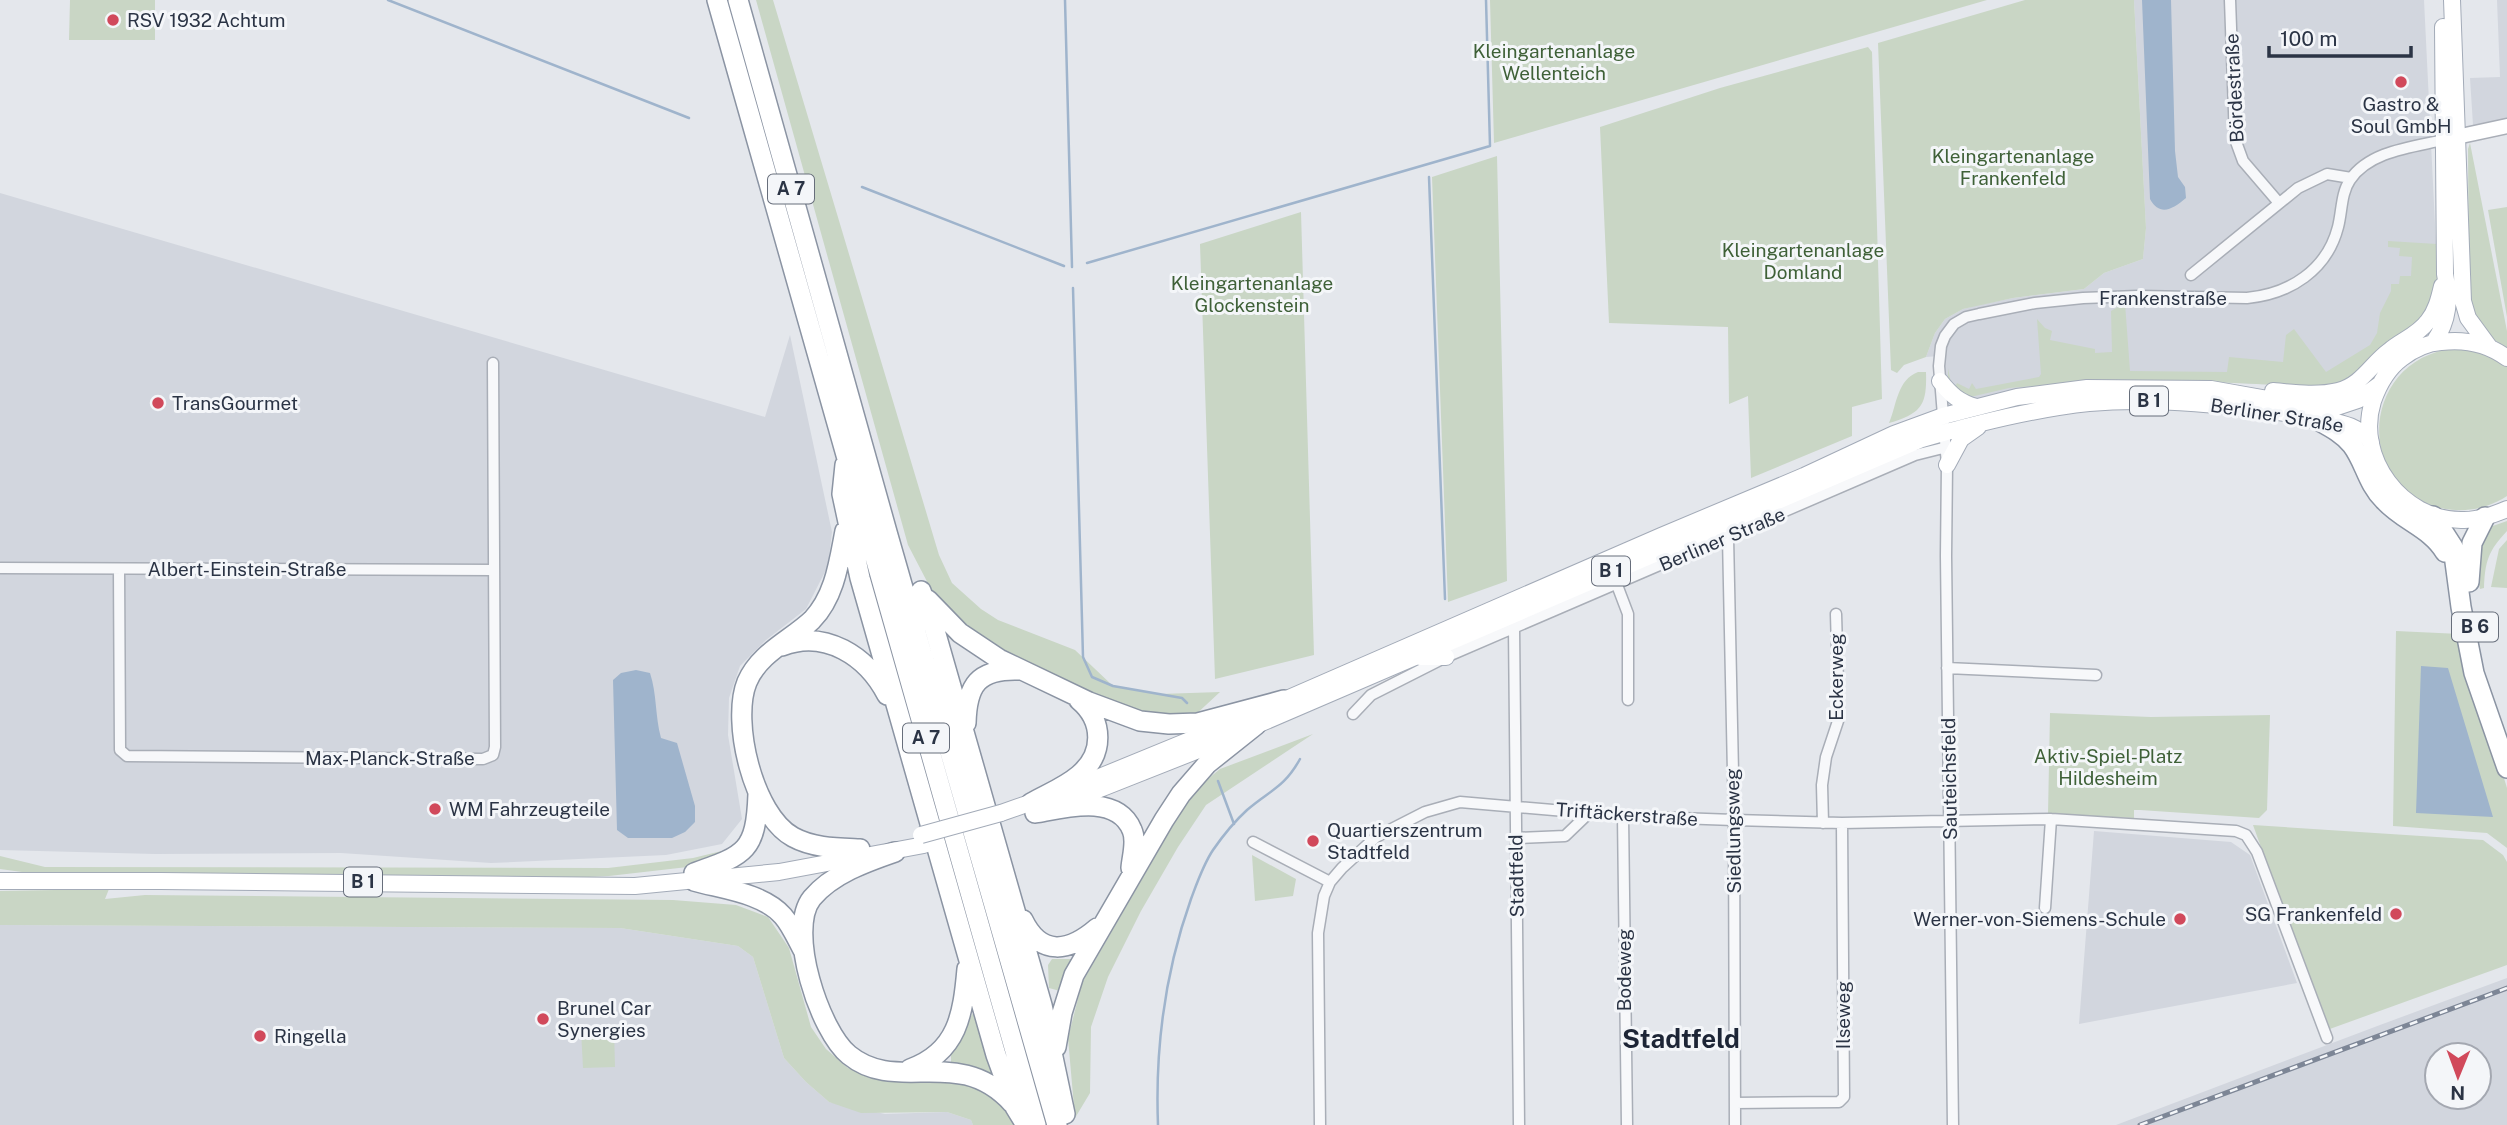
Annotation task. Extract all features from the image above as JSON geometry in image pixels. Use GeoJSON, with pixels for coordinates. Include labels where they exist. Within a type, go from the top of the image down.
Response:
{"type":"FeatureCollection","features":[{"type":"Feature","properties":{"kind":"highway","name":"A 7"},"geometry":{"type":"LineString","coordinates":[[717,0],[1036,1125]]}},
{"type":"Feature","properties":{"kind":"highway","name":"A 7"},"geometry":{"type":"LineString","coordinates":[[738,0],[1057,1125]]}},
{"type":"Feature","properties":{"kind":"highway"},"geometry":{"type":"LineString","coordinates":[[2312,417],[2346,438],[2356,451],[2370,483],[2382,499],[2440,544],[2450,561],[2458,590]]}},
{"type":"Feature","properties":{"kind":"highway"},"geometry":{"type":"LineString","coordinates":[[846,454],[842,494],[847,523],[996,1055],[1015,1107],[1026,1125]]}},
{"type":"Feature","properties":{"kind":"highway","name":"B 6"},"geometry":{"type":"LineString","coordinates":[[2433,516],[2453,547],[2458,590],[2474,673],[2507,768]]}},
{"type":"Feature","properties":{"kind":"highway","name":"B 6"},"geometry":{"type":"LineString","coordinates":[[2485,517],[2474,537],[2470,553],[2469,590],[2485,671],[2507,738]]}},
{"type":"Feature","properties":{"kind":"highway"},"geometry":{"type":"LineString","coordinates":[[694,877],[730,860],[744,850],[753,837],[757,824],[758,793],[742,730],[742,697],[753,670],[811,620],[823,606],[839,566],[847,523]]}},
{"type":"Feature","properties":{"kind":"highway"},"geometry":{"type":"LineString","coordinates":[[887,532],[921,591],[934,627],[1042,1005],[1055,1058],[1066,1125]]}},
{"type":"Feature","properties":{"kind":"highway"},"geometry":{"type":"LineString","coordinates":[[921,591],[960,633],[999,659],[1114,713],[1140,721],[1198,723],[1284,700]]}},
{"type":"Feature","properties":{"kind":"highway"},"geometry":{"type":"LineString","coordinates":[[772,652],[785,645],[807,640],[831,643],[843,649],[872,672],[901,723]]}},
{"type":"Feature","properties":{"kind":"highway"},"geometry":{"type":"LineString","coordinates":[[965,735],[966,703],[979,680],[988,673],[1023,670]]}},
{"type":"Feature","properties":{"kind":"highway"},"geometry":{"type":"LineString","coordinates":[[1033,808],[1078,776],[1095,755],[1099,730],[1087,707],[1070,693]]}},
{"type":"Feature","properties":{"kind":"highway"},"geometry":{"type":"LineString","coordinates":[[1055,1058],[1074,975],[1164,820],[1207,764],[1256,725]]}},
{"type":"Feature","properties":{"kind":"highway"},"geometry":{"type":"LineString","coordinates":[[758,793],[778,826],[791,836],[810,844],[860,849]]}},
{"type":"Feature","properties":{"kind":"highway"},"geometry":{"type":"LineString","coordinates":[[1033,808],[1097,806],[1116,812],[1133,830],[1135,842],[1129,880]]}},
{"type":"Feature","properties":{"kind":"highway"},"geometry":{"type":"LineString","coordinates":[[804,952],[803,921],[810,901],[822,888],[842,876],[865,863],[895,852]]}},
{"type":"Feature","properties":{"kind":"highway"},"geometry":{"type":"LineString","coordinates":[[694,877],[771,905],[783,916],[804,952],[823,1018],[841,1048],[865,1065],[881,1070],[966,1074],[995,1088],[1015,1107]]}},
{"type":"Feature","properties":{"kind":"highway"},"geometry":{"type":"LineString","coordinates":[[1012,899],[1030,934],[1041,943],[1056,948],[1078,943],[1106,920]]}},
{"type":"Feature","properties":{"kind":"highway"},"geometry":{"type":"LineString","coordinates":[[901,1072],[930,1060],[947,1044],[961,1013],[968,958]]}},
{"type":"Feature","properties":{"kind":"main road"},"geometry":{"type":"LineString","coordinates":[[2442,0],[2463,301],[2468,318],[2490,348]]}},
{"type":"Feature","properties":{"kind":"main road"},"geometry":{"type":"LineString","coordinates":[[2211,389],[2317,393],[2341,390],[2367,374],[2389,350],[2414,335],[2436,310],[2445,274],[2451,138],[2452,0]]}},
{"type":"Feature","properties":{"kind":"main road"},"geometry":{"type":"LineString","coordinates":[[2434,342],[2446,322],[2448,312],[2445,274]]}},
{"type":"Feature","properties":{"kind":"main road"},"geometry":{"type":"LineString","coordinates":[[2507,358],[2490,348],[2467,342],[2434,342],[2415,349],[2401,359],[2379,385],[2372,406],[2371,442],[2381,471],[2395,491],[2413,506],[2433,516],[2460,520],[2485,517],[2507,509]]}},
{"type":"Feature","properties":{"kind":"main road"},"geometry":{"type":"LineString","coordinates":[[1939,373],[1952,396],[1976,407]]}},
{"type":"Feature","properties":{"kind":"main road","name":"Berliner Straße"},"geometry":{"type":"LineString","coordinates":[[1945,432],[1976,407],[2077,388],[2211,389],[2307,406],[2334,408],[2358,400],[2379,385]]}},
{"type":"Feature","properties":{"kind":"main road","name":"Berliner Straße"},"geometry":{"type":"LineString","coordinates":[[1945,432],[1986,421],[2089,403],[2149,401],[2235,407],[2312,417],[2354,428],[2361,431],[2371,442]]}},
{"type":"Feature","properties":{"kind":"main road"},"geometry":{"type":"LineString","coordinates":[[1947,465],[1961,439],[1986,421]]}},
{"type":"Feature","properties":{"kind":"main road","name":"B 1"},"geometry":{"type":"LineString","coordinates":[[694,877],[923,840],[1125,780],[1902,447],[1945,432]]}},
{"type":"Feature","properties":{"kind":"main road","name":"B 1"},"geometry":{"type":"LineString","coordinates":[[1033,808],[1804,476],[1894,434],[1945,432]]}},
{"type":"Feature","properties":{"kind":"main road"},"geometry":{"type":"LineString","coordinates":[[1414,657],[1446,657]]}},
{"type":"Feature","properties":{"kind":"main road","name":"B 1"},"geometry":{"type":"LineString","coordinates":[[2,881],[566,885],[779,872],[895,852],[923,840]]}},
{"type":"Feature","properties":{"kind":"street","name":"Bördestraße"},"geometry":{"type":"LineString","coordinates":[[2230,0],[2236,146],[2243,161],[2279,202]]}},
{"type":"Feature","properties":{"kind":"street"},"geometry":{"type":"LineString","coordinates":[[2351,178],[2375,158],[2507,126]]}},
{"type":"Feature","properties":{"kind":"street","name":"Frankenstraße"},"geometry":{"type":"LineString","coordinates":[[1939,373],[1941,346],[1945,336],[1954,324],[1966,317],[2014,307],[2083,298],[2247,298],[2286,289],[2305,278],[2325,256],[2334,239],[2351,178],[2327,174],[2298,188],[2191,275]]}},
{"type":"Feature","properties":{"kind":"street","name":"Max-Planck-Straße"},"geometry":{"type":"LineString","coordinates":[[119,569],[119,739],[120,750],[127,756],[483,759],[493,755],[493,363]]}},
{"type":"Feature","properties":{"kind":"street"},"geometry":{"type":"LineString","coordinates":[[1939,373],[1945,432]]}},
{"type":"Feature","properties":{"kind":"street","name":"Berliner Straße"},"geometry":{"type":"LineString","coordinates":[[1353,714],[1371,695],[1446,657],[1915,455],[1930,451],[1945,432]]}},
{"type":"Feature","properties":{"kind":"street","name":"Sauteichsfeld"},"geometry":{"type":"LineString","coordinates":[[1945,432],[1953,1125]]}},
{"type":"Feature","properties":{"kind":"street","name":"Siedlungsweg"},"geometry":{"type":"LineString","coordinates":[[1728,537],[1734,820],[1735,1125]]}},
{"type":"Feature","properties":{"kind":"street","name":"Albert-Einstein-Straße"},"geometry":{"type":"LineString","coordinates":[[0,568],[494,570]]}},
{"type":"Feature","properties":{"kind":"street"},"geometry":{"type":"LineString","coordinates":[[1617,585],[1628,614],[1628,700]]}},
{"type":"Feature","properties":{"kind":"street","name":"Eckerweg"},"geometry":{"type":"LineString","coordinates":[[1823,822],[1822,785],[1826,757],[1839,718],[1836,614]]}},
{"type":"Feature","properties":{"kind":"street","name":"Stadtfeld"},"geometry":{"type":"LineString","coordinates":[[1514,627],[1519,1125]]}},
{"type":"Feature","properties":{"kind":"street"},"geometry":{"type":"LineString","coordinates":[[1947,668],[2096,676]]}},
{"type":"Feature","properties":{"kind":"street","name":"Triftäckerstraße"},"geometry":{"type":"LineString","coordinates":[[1320,1125],[1318,933],[1321,907],[1331,882],[1342,868],[1376,837],[1425,812],[1460,802],[1623,816],[1842,823],[2051,819],[2236,831],[2246,835],[2257,852],[2328,1038]]}},
{"type":"Feature","properties":{"kind":"street"},"geometry":{"type":"LineString","coordinates":[[1516,838],[1565,836],[1589,813]]}},
{"type":"Feature","properties":{"kind":"street","name":"Bodeweg"},"geometry":{"type":"LineString","coordinates":[[1623,816],[1627,1125]]}},
{"type":"Feature","properties":{"kind":"street"},"geometry":{"type":"LineString","coordinates":[[2045,908],[2051,819]]}},
{"type":"Feature","properties":{"kind":"street","name":"Ilseweg"},"geometry":{"type":"LineString","coordinates":[[1735,1103],[1839,1102],[1844,1097],[1842,823]]}},
{"type":"Feature","properties":{"kind":"street"},"geometry":{"type":"LineString","coordinates":[[1253,842],[1331,882]]}},
{"type":"Feature","properties":{"kind":"shaded area"},"geometry":{"type":"Polygon","coordinates":[[[2134,0],[2424,0],[2438,286],[2365,368],[2280,385],[2171,380],[2059,383],[2021,388],[1942,407],[1939,356],[1926,357],[1935,333],[1945,319],[1963,309],[1978,305],[2084,289],[2104,273],[2143,259],[2146,228],[2134,0]]]}},
{"type":"Feature","properties":{"kind":"shaded area"},"geometry":{"type":"Polygon","coordinates":[[[2497,0],[2507,0],[2507,120],[2473,125],[2470,78],[2500,77],[2497,0]]]}},
{"type":"Feature","properties":{"kind":"shaded area"},"geometry":{"type":"Polygon","coordinates":[[[0,193],[765,417],[790,335],[832,532],[828,566],[806,609],[766,640],[740,666],[729,698],[728,735],[742,819],[722,844],[666,855],[491,863],[341,853],[155,854],[0,850],[0,193]]]}},
{"type":"Feature","properties":{"kind":"shaded area","name":"Werner-von-Siemens-Schule"},"geometry":{"type":"Polygon","coordinates":[[[2094,831],[2231,842],[2250,855],[2297,983],[2079,1024],[2094,831]]]}},
{"type":"Feature","properties":{"kind":"shaded area"},"geometry":{"type":"Polygon","coordinates":[[[0,925],[620,928],[738,946],[753,957],[784,1058],[829,1102],[885,1114],[947,1112],[971,1120],[973,1125],[0,1125],[0,925]]]}},
{"type":"Feature","properties":{"kind":"shaded area"},"geometry":{"type":"Polygon","coordinates":[[[2507,978],[2507,1125],[2116,1125],[2380,1025],[2507,978]]]}},
{"type":"Feature","properties":{"kind":"green space","name":"RSV 1932 Achtum"},"geometry":{"type":"Polygon","coordinates":[[[70,0],[155,0],[155,40],[69,40],[70,0]]]}},
{"type":"Feature","properties":{"kind":"green space"},"geometry":{"type":"Polygon","coordinates":[[[756,0],[773,0],[939,555],[952,583],[998,620],[1075,650],[1113,686],[1160,694],[1220,692],[1192,718],[1141,715],[1022,663],[956,619],[933,593],[908,545],[756,0]]]}},
{"type":"Feature","properties":{"kind":"green space","name":"Kleingartenanlage Wellenteich"},"geometry":{"type":"Polygon","coordinates":[[[1490,0],[1987,0],[1494,143],[1490,0]]]}},
{"type":"Feature","properties":{"kind":"green space","name":"Kleingartenanlage Frankenfeld"},"geometry":{"type":"Polygon","coordinates":[[[2025,0],[2134,0],[2146,228],[2143,259],[2104,273],[2084,289],[2013,298],[1963,309],[1945,319],[1935,333],[1926,357],[1904,365],[1897,373],[1891,370],[1878,43],[2025,0]]]}},
{"type":"Feature","properties":{"kind":"green space","name":"Kleingartenanlage Domland"},"geometry":{"type":"Polygon","coordinates":[[[1868,47],[1872,52],[1882,399],[1852,407],[1852,436],[1751,478],[1748,396],[1729,404],[1728,327],[1609,323],[1600,127],[1720,88],[1868,47]]]}},
{"type":"Feature","properties":{"kind":"green space"},"geometry":{"type":"Polygon","coordinates":[[[2470,143],[2507,331],[2507,349],[2482,328],[2469,298],[2470,143]]]}},
{"type":"Feature","properties":{"kind":"green space"},"geometry":{"type":"Polygon","coordinates":[[[1497,156],[1507,581],[1448,602],[1432,177],[1497,156]]]}},
{"type":"Feature","properties":{"kind":"green space"},"geometry":{"type":"Polygon","coordinates":[[[2507,207],[2507,317],[2488,210],[2507,207]]]}},
{"type":"Feature","properties":{"kind":"green space","name":"Kleingartenanlage Glockenstein"},"geometry":{"type":"Polygon","coordinates":[[[1301,212],[1314,655],[1215,679],[1200,244],[1301,212]]]}},
{"type":"Feature","properties":{"kind":"green space"},"geometry":{"type":"Polygon","coordinates":[[[2388,241],[2437,244],[2438,286],[2426,316],[2365,368],[2342,383],[2321,387],[2112,380],[2009,388],[1966,398],[1948,383],[1948,368],[1951,383],[1969,389],[1972,383],[1976,389],[2039,377],[2041,374],[2037,319],[2052,331],[2050,340],[2095,349],[2095,353],[2112,352],[2111,311],[2125,303],[2130,371],[2227,372],[2229,357],[2283,362],[2286,335],[2294,329],[2326,372],[2370,345],[2377,333],[2380,313],[2391,291],[2391,284],[2399,284],[2400,276],[2411,276],[2412,257],[2399,256],[2400,248],[2388,247],[2388,241]]]}},
{"type":"Feature","properties":{"kind":"green space"},"geometry":{"type":"Polygon","coordinates":[[[2456,348],[2488,353],[2507,363],[2507,496],[2495,503],[2469,510],[2456,510],[2423,502],[2399,485],[2384,460],[2379,432],[2384,403],[2398,377],[2422,358],[2456,348]]]}},
{"type":"Feature","properties":{"kind":"green space"},"geometry":{"type":"Polygon","coordinates":[[[1918,372],[1926,372],[1925,392],[1920,406],[1909,415],[1889,423],[1902,387],[1918,372]]]}},
{"type":"Feature","properties":{"kind":"green space"},"geometry":{"type":"Polygon","coordinates":[[[2507,521],[2507,531],[2492,551],[2485,571],[2484,588],[2480,589],[2476,564],[2487,528],[2507,521]]]}},
{"type":"Feature","properties":{"kind":"green space"},"geometry":{"type":"Polygon","coordinates":[[[2507,540],[2507,588],[2491,587],[2499,549],[2507,540]]]}},
{"type":"Feature","properties":{"kind":"green space"},"geometry":{"type":"Polygon","coordinates":[[[2396,631],[2460,634],[2507,788],[2507,848],[2487,833],[2393,826],[2396,631]]]}},
{"type":"Feature","properties":{"kind":"green space","name":"Aktiv-Spiel-Platz Hildesheim"},"geometry":{"type":"Polygon","coordinates":[[[2050,713],[2151,717],[2270,715],[2267,810],[2259,818],[2140,810],[2134,810],[2134,818],[2048,814],[2050,713]]]}},
{"type":"Feature","properties":{"kind":"green space"},"geometry":{"type":"Polygon","coordinates":[[[1313,734],[1206,805],[1178,847],[1141,911],[1108,977],[1091,1027],[1090,1093],[1075,1118],[1068,1038],[1082,983],[1187,801],[1220,769],[1313,734]]]}},
{"type":"Feature","properties":{"kind":"green space","name":"SG Frankenfeld"},"geometry":{"type":"Polygon","coordinates":[[[2253,825],[2483,840],[2503,855],[2507,862],[2507,965],[2327,1030],[2253,825]]]}},
{"type":"Feature","properties":{"kind":"green space"},"geometry":{"type":"Polygon","coordinates":[[[730,849],[705,865],[609,876],[548,879],[44,875],[0,869],[0,856],[45,867],[608,868],[693,858],[730,849]]]}},
{"type":"Feature","properties":{"kind":"green space"},"geometry":{"type":"Polygon","coordinates":[[[1252,855],[1296,879],[1293,896],[1255,901],[1252,855]]]}},
{"type":"Feature","properties":{"kind":"green space"},"geometry":{"type":"Polygon","coordinates":[[[109,889],[105,899],[145,895],[673,900],[736,905],[768,917],[789,948],[811,1027],[826,1049],[848,1068],[886,1081],[944,1079],[970,1083],[991,1092],[1012,1114],[1015,1125],[973,1125],[971,1120],[947,1112],[861,1113],[829,1102],[784,1058],[753,957],[738,946],[620,928],[0,925],[0,891],[109,889]]]}},
{"type":"Feature","properties":{"kind":"green space"},"geometry":{"type":"Polygon","coordinates":[[[1052,959],[1072,959],[1069,975],[1060,991],[1049,988],[1048,965],[1052,959]]]}},
{"type":"Feature","properties":{"kind":"green space"},"geometry":{"type":"Polygon","coordinates":[[[976,1008],[1001,1088],[968,1067],[951,1062],[951,1051],[976,1008]]]}},
{"type":"Feature","properties":{"kind":"green space"},"geometry":{"type":"Polygon","coordinates":[[[614,1029],[615,1067],[583,1068],[581,1030],[614,1029]]]}},
{"type":"Feature","properties":{"kind":"water"},"geometry":{"type":"Polygon","coordinates":[[[2142,0],[2171,0],[2175,151],[2178,177],[2185,187],[2186,198],[2167,209],[2158,208],[2150,199],[2142,0]]]}},
{"type":"Feature","properties":{"kind":"water"},"geometry":{"type":"Polygon","coordinates":[[[2421,666],[2448,668],[2493,817],[2416,813],[2421,666]]]}},
{"type":"Feature","properties":{"kind":"water"},"geometry":{"type":"Polygon","coordinates":[[[636,670],[650,673],[661,738],[677,743],[695,806],[695,822],[685,832],[672,838],[628,838],[617,830],[613,680],[621,673],[636,670]]]}},
{"type":"Feature","properties":{"kind":"waterway"},"geometry":{"type":"LineString","coordinates":[[388,0],[689,118]]}},
{"type":"Feature","properties":{"kind":"waterway"},"geometry":{"type":"LineString","coordinates":[[1065,0],[1072,267]]}},
{"type":"Feature","properties":{"kind":"waterway"},"geometry":{"type":"LineString","coordinates":[[1087,263],[1490,146],[1486,0]]}},
{"type":"Feature","properties":{"kind":"waterway"},"geometry":{"type":"LineString","coordinates":[[1429,177],[1445,599]]}},
{"type":"Feature","properties":{"kind":"waterway"},"geometry":{"type":"LineString","coordinates":[[862,187],[1064,266]]}},
{"type":"Feature","properties":{"kind":"waterway"},"geometry":{"type":"LineString","coordinates":[[1073,288],[1083,657],[1092,677],[1113,686],[1182,698],[1187,703]]}},
{"type":"Feature","properties":{"kind":"waterway"},"geometry":{"type":"LineString","coordinates":[[1158,1125],[1158,1067],[1168,982],[1174,954],[1198,880],[1209,856],[1229,829],[1247,810],[1282,783],[1300,759]]}},
{"type":"Feature","properties":{"kind":"waterway"},"geometry":{"type":"LineString","coordinates":[[1218,781],[1234,824]]}},
{"type":"Feature","properties":{"kind":"railway"},"geometry":{"type":"LineString","coordinates":[[2140,1125],[2507,988]]}},
{"type":"Feature","properties":{"kind":"place","name":"RSV 1932 Achtum"},"geometry":{"type":"Point","coordinates":[113,20]}},
{"type":"Feature","properties":{"kind":"place","name":"Gastro & Soul GmbH"},"geometry":{"type":"Point","coordinates":[2401,82]}},
{"type":"Feature","properties":{"kind":"place","name":"TransGourmet"},"geometry":{"type":"Point","coordinates":[158,403]}},
{"type":"Feature","properties":{"kind":"place","name":"WM Fahrzeugteile"},"geometry":{"type":"Point","coordinates":[435,809]}},
{"type":"Feature","properties":{"kind":"place","name":"Quartierszentrum Stadtfeld"},"geometry":{"type":"Point","coordinates":[1313,841]}},
{"type":"Feature","properties":{"kind":"place","name":"SG Frankenfeld"},"geometry":{"type":"Point","coordinates":[2396,914]}},
{"type":"Feature","properties":{"kind":"place","name":"Werner-von-Siemens-Schule"},"geometry":{"type":"Point","coordinates":[2180,919]}},
{"type":"Feature","properties":{"kind":"place","name":"Brunel Car Synergies"},"geometry":{"type":"Point","coordinates":[543,1019]}},
{"type":"Feature","properties":{"kind":"place","name":"Ringella"},"geometry":{"type":"Point","coordinates":[260,1036]}},
{"type":"Feature","properties":{"kind":"district","name":"Stadtfeld"},"geometry":{"type":"Point","coordinates":[1681,1039]}}]}
